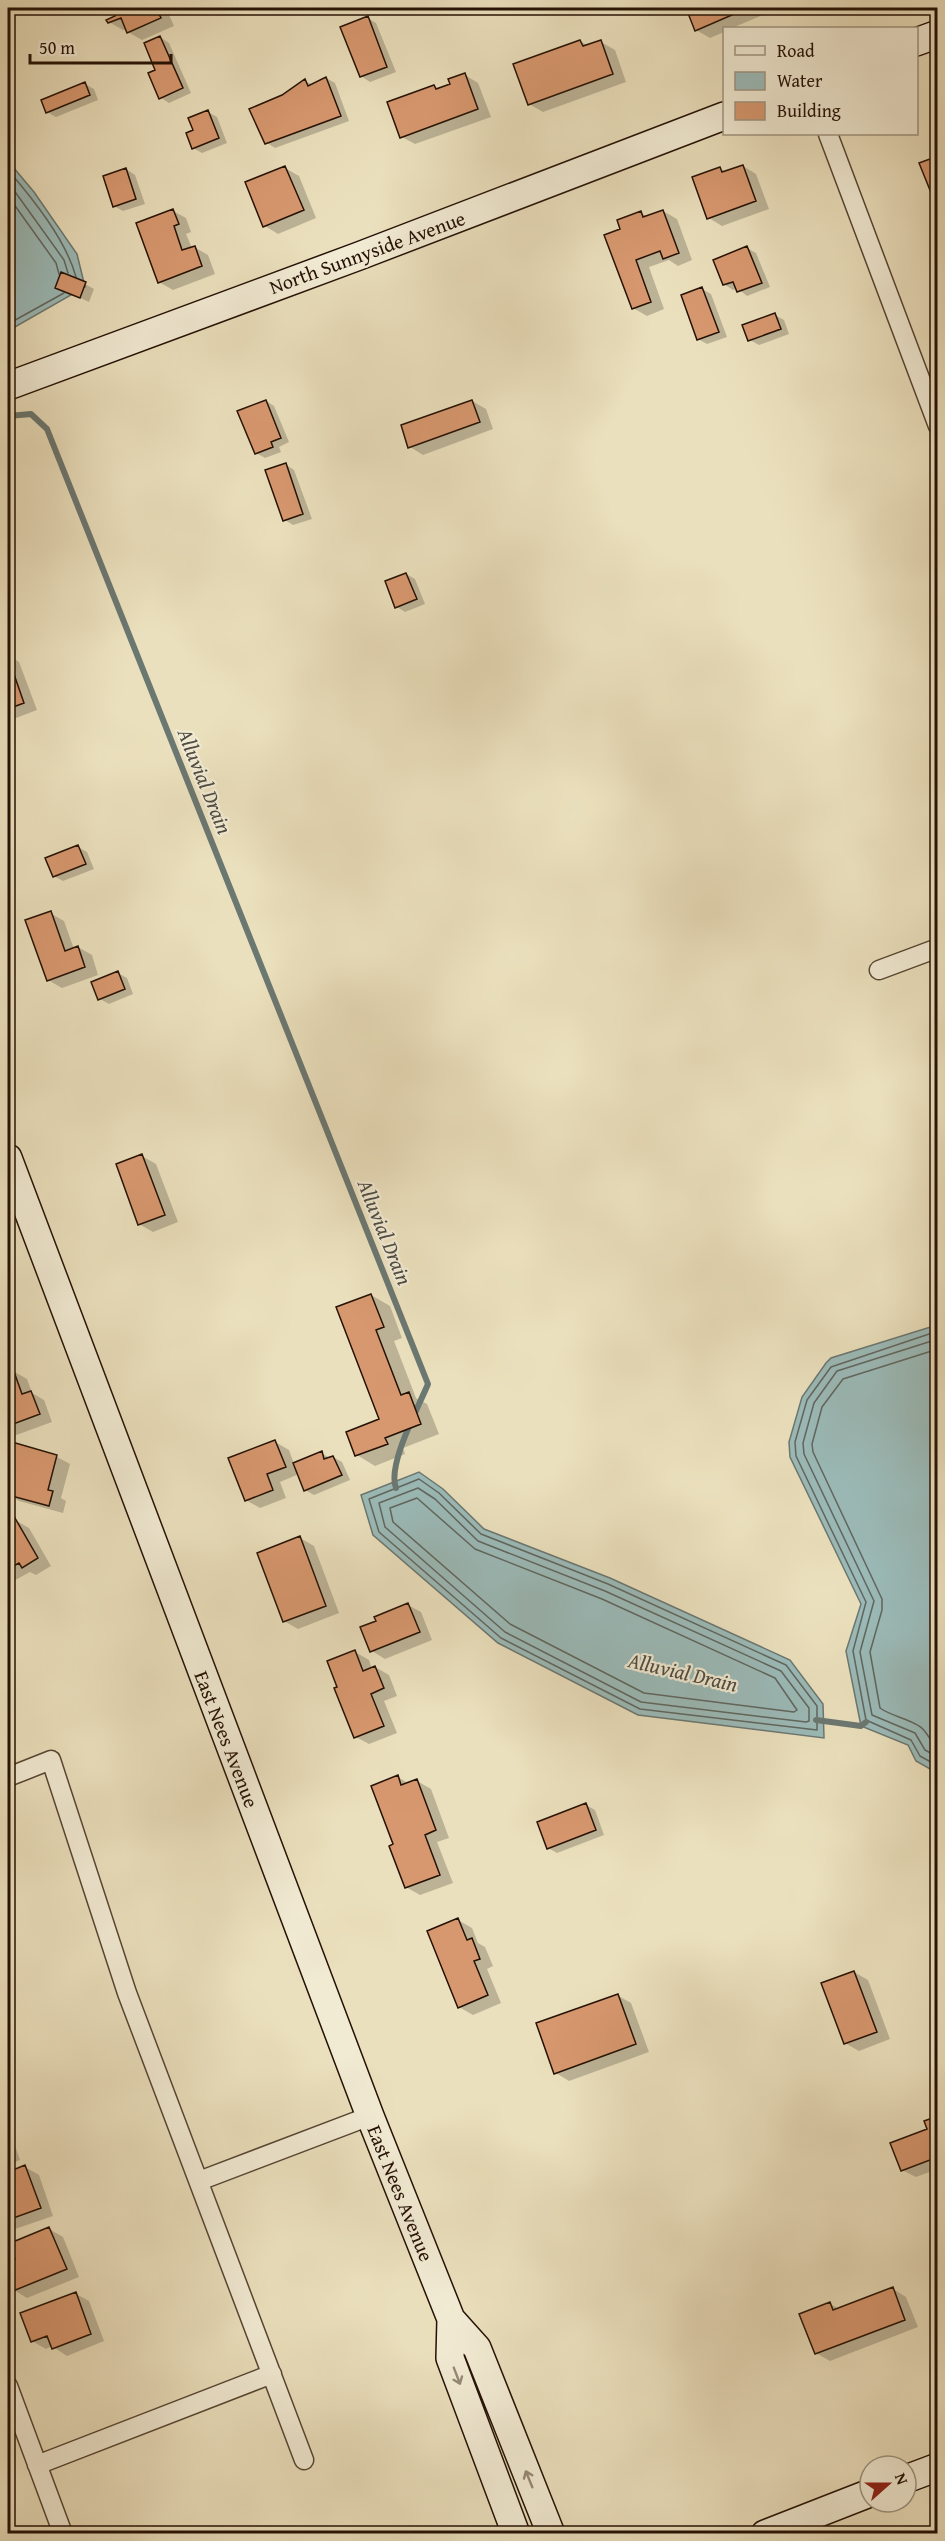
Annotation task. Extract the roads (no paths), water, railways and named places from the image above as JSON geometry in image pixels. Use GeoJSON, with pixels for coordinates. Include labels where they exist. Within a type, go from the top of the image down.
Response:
{"type":"FeatureCollection","features":[{"type":"Feature","properties":{"kind":"main road"},"geometry":{"type":"LineString","coordinates":[[918,41],[938,34]]}},
{"type":"Feature","properties":{"kind":"main road","name":"North Sunnyside Avenue"},"geometry":{"type":"LineString","coordinates":[[8,386],[369,252],[723,116]]}},
{"type":"Feature","properties":{"kind":"main road","name":"East Nees Avenue"},"geometry":{"type":"LineString","coordinates":[[8,1158],[16,1208],[370,2116],[451,2319],[477,2348],[551,2534]]}},
{"type":"Feature","properties":{"kind":"main road","name":"East Nees Avenue"},"geometry":{"type":"LineString","coordinates":[[451,2319],[450,2358],[516,2534]]}},
{"type":"Feature","properties":{"kind":"main road"},"geometry":{"type":"LineString","coordinates":[[918,2474],[938,2467]]}},
{"type":"Feature","properties":{"kind":"main road"},"geometry":{"type":"LineString","coordinates":[[765,2534],[858,2498]]}},
{"type":"Feature","properties":{"kind":"street"},"geometry":{"type":"LineString","coordinates":[[828,135],[938,426]]}},
{"type":"Feature","properties":{"kind":"street"},"geometry":{"type":"LineString","coordinates":[[879,970],[938,948]]}},
{"type":"Feature","properties":{"kind":"street"},"geometry":{"type":"LineString","coordinates":[[8,1777],[51,1760],[123,1982],[304,2460]]}},
{"type":"Feature","properties":{"kind":"street"},"geometry":{"type":"LineString","coordinates":[[199,2181],[370,2116]]}},
{"type":"Feature","properties":{"kind":"street"},"geometry":{"type":"LineString","coordinates":[[37,2465],[272,2374]]}},
{"type":"Feature","properties":{"kind":"street"},"geometry":{"type":"LineString","coordinates":[[8,2386],[63,2534]]}},
{"type":"Feature","properties":{"kind":"water"},"geometry":{"type":"Polygon","coordinates":[[[8,161],[34,192],[77,254],[85,287],[8,331],[8,161]]]}},
{"type":"Feature","properties":{"kind":"water"},"geometry":{"type":"Polygon","coordinates":[[[938,1325],[937,1773],[916,1761],[908,1745],[861,1726],[846,1651],[861,1604],[790,1457],[789,1442],[802,1397],[831,1358],[938,1325]]]}},
{"type":"Feature","properties":{"kind":"water"},"geometry":{"type":"Polygon","coordinates":[[[419,1472],[443,1489],[484,1529],[610,1578],[790,1660],[823,1704],[824,1738],[638,1715],[498,1643],[373,1535],[361,1495],[419,1472]]]}},
{"type":"Feature","properties":{"kind":"waterway","name":"Alluvial Drain"},"geometry":{"type":"LineString","coordinates":[[8,416],[31,414],[47,429],[428,1384],[400,1451],[394,1478],[396,1488]]}},
{"type":"Feature","properties":{"kind":"waterway","name":"Alluvial Drain"},"geometry":{"type":"LineString","coordinates":[[816,1720],[861,1726],[866,1722]]}}]}
